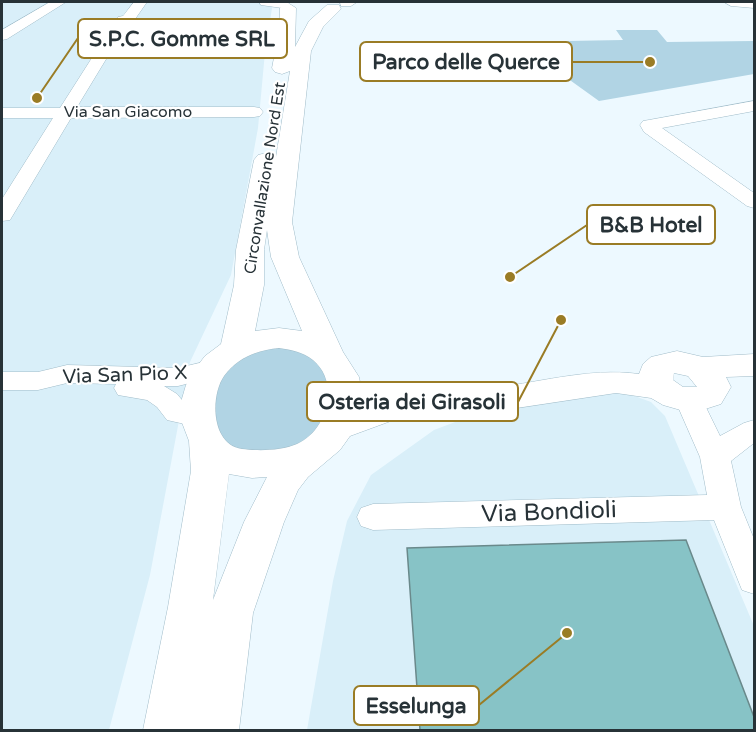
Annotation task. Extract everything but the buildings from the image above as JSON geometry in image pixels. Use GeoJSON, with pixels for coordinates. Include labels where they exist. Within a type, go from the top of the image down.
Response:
{"type":"FeatureCollection","features":[{"type":"Feature","properties":{"kind":"main road"},"geometry":{"type":"LineString","coordinates":[[279,4],[307,11],[344,4]]}},
{"type":"Feature","properties":{"kind":"main road","name":"Circonvallazione Nord Est"},"geometry":{"type":"LineString","coordinates":[[168,730],[190,607],[210,471],[197,404],[202,386],[224,358],[249,285],[250,250],[288,32],[279,4]]}},
{"type":"Feature","properties":{"kind":"main road","name":"Circonvallazione Nord Est"},"geometry":{"type":"LineString","coordinates":[[325,440],[345,395],[335,367],[285,256],[279,222],[300,57],[315,25],[344,4]]}},
{"type":"Feature","properties":{"kind":"main road"},"geometry":{"type":"LineString","coordinates":[[224,358],[261,340],[286,338],[303,340],[335,367],[369,387],[422,390],[594,368],[684,382]]}},
{"type":"Feature","properties":{"kind":"main road"},"geometry":{"type":"LineString","coordinates":[[202,429],[218,455],[240,462],[270,464],[325,440],[378,411],[399,406],[484,401],[609,382],[684,382],[753,369]]}},
{"type":"Feature","properties":{"kind":"main road"},"geometry":{"type":"LineString","coordinates":[[214,730],[231,611],[267,514],[289,472],[325,440]]}},
{"type":"Feature","properties":{"kind":"street"},"geometry":{"type":"LineString","coordinates":[[2,36],[59,2]]}},
{"type":"Feature","properties":{"kind":"street"},"geometry":{"type":"LineString","coordinates":[[2,215],[123,20],[121,19],[127,8],[127,2],[138,2]]}},
{"type":"Feature","properties":{"kind":"street"},"geometry":{"type":"LineString","coordinates":[[123,20],[128,19],[138,2]]}},
{"type":"Feature","properties":{"kind":"street"},"geometry":{"type":"LineString","coordinates":[[731,2],[754,4]]}},
{"type":"Feature","properties":{"kind":"street"},"geometry":{"type":"LineString","coordinates":[[754,106],[649,125],[650,129],[754,202]]}},
{"type":"Feature","properties":{"kind":"street","name":"Via San Giacomo"},"geometry":{"type":"LineString","coordinates":[[2,113],[59,120],[252,120]]}},
{"type":"Feature","properties":{"kind":"street","name":"Via San Giacomo"},"geometry":{"type":"LineString","coordinates":[[2,128],[59,120]]}},
{"type":"Feature","properties":{"kind":"street","name":"Via San Pio X"},"geometry":{"type":"LineString","coordinates":[[2,381],[38,381],[67,374],[178,378],[224,358]]}},
{"type":"Feature","properties":{"kind":"street","name":"Via San Pio X"},"geometry":{"type":"LineString","coordinates":[[38,381],[54,386],[106,386],[157,392],[169,401],[177,413],[202,429]]}},
{"type":"Feature","properties":{"kind":"street"},"geometry":{"type":"LineString","coordinates":[[684,382],[715,457],[724,507],[754,579]]}},
{"type":"Feature","properties":{"kind":"street"},"geometry":{"type":"LineString","coordinates":[[715,457],[754,430]]}},
{"type":"Feature","properties":{"kind":"street","name":"Via Bondioli"},"geometry":{"type":"LineString","coordinates":[[373,517],[724,507]]}},
{"type":"Feature","properties":{"kind":"shaded area"},"geometry":{"type":"Polygon","coordinates":[[[2,2],[273,2],[265,52],[258,128],[231,275],[190,362],[150,575],[109,730],[2,730],[2,2]]]}},
{"type":"Feature","properties":{"kind":"shaded area"},"geometry":{"type":"Polygon","coordinates":[[[616,30],[657,30],[667,42],[754,41],[754,74],[599,101],[528,50],[571,49],[566,41],[623,40],[616,30]]]}},
{"type":"Feature","properties":{"kind":"shaded area"},"geometry":{"type":"Polygon","coordinates":[[[276,346],[302,349],[323,362],[333,400],[312,440],[260,455],[230,447],[213,425],[216,381],[220,373],[233,361],[250,353],[276,346]]]}},
{"type":"Feature","properties":{"kind":"shaded area"},"geometry":{"type":"Polygon","coordinates":[[[605,390],[629,394],[651,402],[665,416],[754,626],[754,730],[307,730],[333,581],[347,521],[371,475],[434,430],[471,416],[605,390]]]}},
{"type":"Feature","properties":{"kind":"place","name":"Parco delle Querce"},"geometry":{"type":"Point","coordinates":[650,62]}},
{"type":"Feature","properties":{"kind":"place","name":"S.P.C. Gomme SRL"},"geometry":{"type":"Point","coordinates":[37,98]}},
{"type":"Feature","properties":{"kind":"place","name":"B&B Hotel"},"geometry":{"type":"Point","coordinates":[510,277]}},
{"type":"Feature","properties":{"kind":"place","name":"Osteria dei Girasoli"},"geometry":{"type":"Point","coordinates":[561,320]}},
{"type":"Feature","properties":{"kind":"place","name":"Esselunga"},"geometry":{"type":"Point","coordinates":[567,633]}}]}
